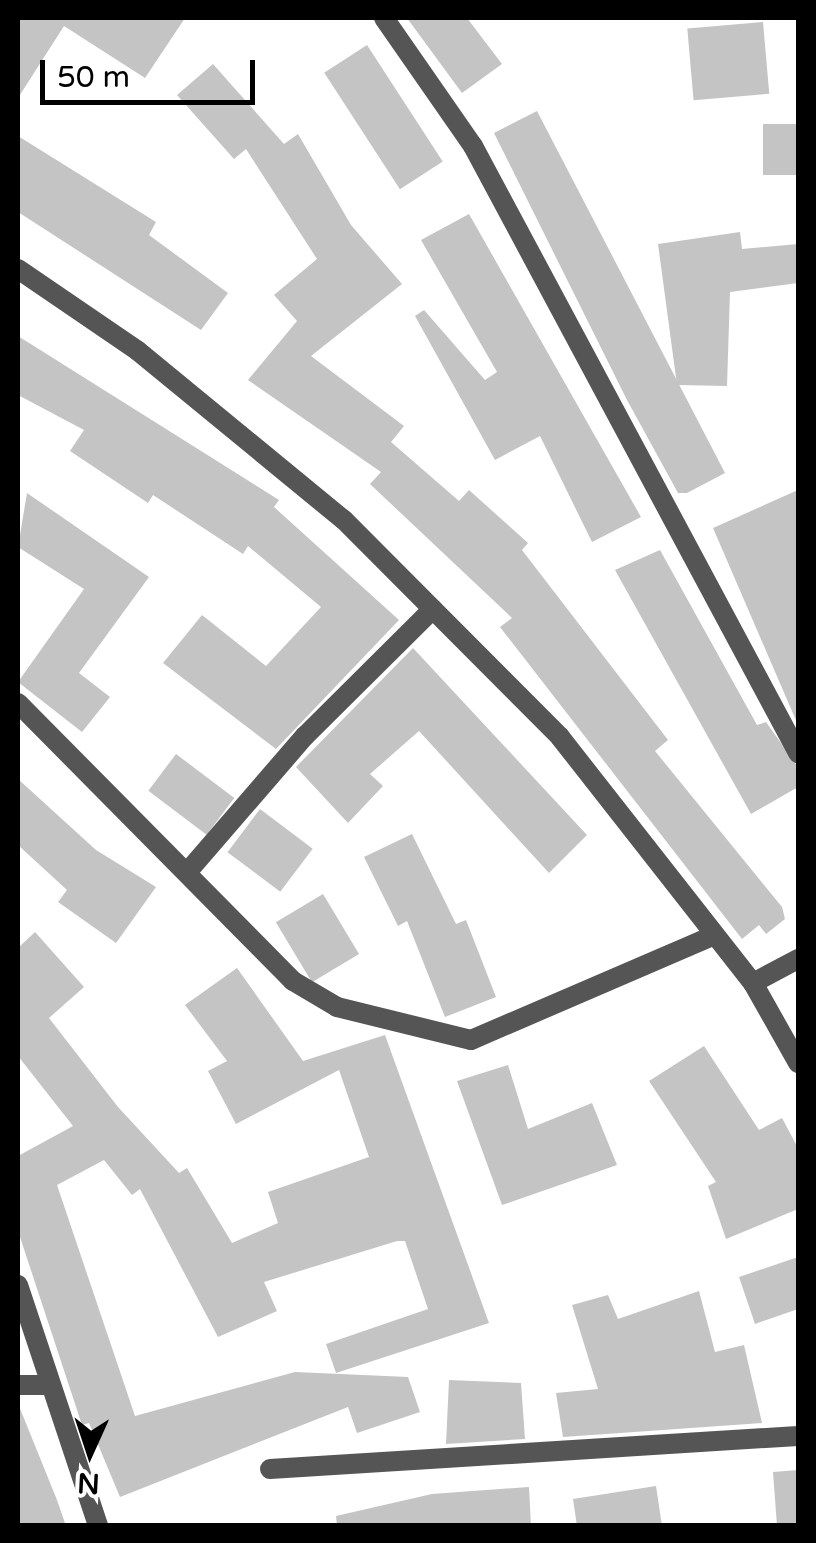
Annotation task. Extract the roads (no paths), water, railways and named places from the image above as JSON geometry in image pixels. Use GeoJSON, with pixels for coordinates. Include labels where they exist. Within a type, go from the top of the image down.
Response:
{"type":"FeatureCollection","features":[{"type":"Feature","properties":{"kind":"street"},"geometry":{"type":"LineString","coordinates":[[384,18],[473,146],[798,753]]}},
{"type":"Feature","properties":{"kind":"street"},"geometry":{"type":"LineString","coordinates":[[18,270],[211,408],[432,609],[560,738],[712,936],[753,983],[798,1063]]}},
{"type":"Feature","properties":{"kind":"street"},"geometry":{"type":"LineString","coordinates":[[190,869],[305,736],[432,609]]}},
{"type":"Feature","properties":{"kind":"street"},"geometry":{"type":"LineString","coordinates":[[18,704],[317,998],[444,1040],[494,1033],[712,936]]}},
{"type":"Feature","properties":{"kind":"street"},"geometry":{"type":"LineString","coordinates":[[753,983],[798,960]]}},
{"type":"Feature","properties":{"kind":"street"},"geometry":{"type":"LineString","coordinates":[[18,1285],[48,1385],[98,1526]]}},
{"type":"Feature","properties":{"kind":"street"},"geometry":{"type":"LineString","coordinates":[[18,1385],[48,1385]]}},
{"type":"Feature","properties":{"kind":"street"},"geometry":{"type":"LineString","coordinates":[[270,1470],[798,1436]]}}]}
